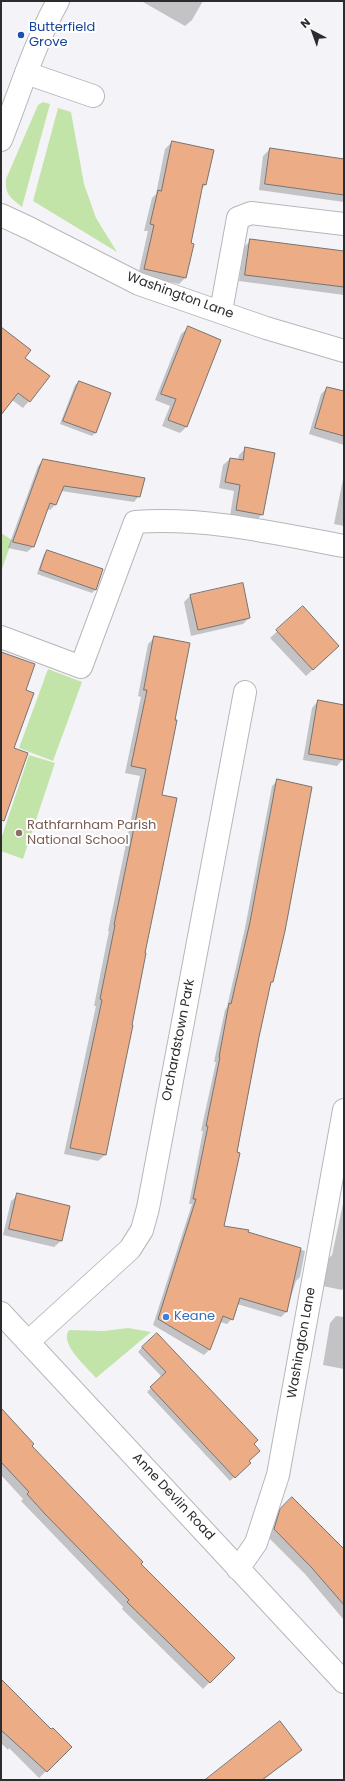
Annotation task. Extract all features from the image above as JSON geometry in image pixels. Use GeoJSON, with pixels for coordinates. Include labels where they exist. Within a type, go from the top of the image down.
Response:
{"type":"FeatureCollection","features":[{"type":"Feature","properties":{"kind":"street"},"geometry":{"type":"LineString","coordinates":[[1,140],[26,74],[50,16],[58,1]]}},
{"type":"Feature","properties":{"kind":"street"},"geometry":{"type":"LineString","coordinates":[[26,74],[93,96]]}},
{"type":"Feature","properties":{"kind":"street"},"geometry":{"type":"LineString","coordinates":[[221,311],[238,218],[251,213],[344,224]]}},
{"type":"Feature","properties":{"kind":"street","name":"Washington Lane"},"geometry":{"type":"LineString","coordinates":[[1,215],[139,284],[221,311],[266,328],[344,351]]}},
{"type":"Feature","properties":{"kind":"street"},"geometry":{"type":"LineString","coordinates":[[1,637],[81,666],[135,522],[168,520],[234,526],[344,546]]}},
{"type":"Feature","properties":{"kind":"street","name":"Orchardstown Park"},"geometry":{"type":"LineString","coordinates":[[28,1342],[130,1249],[142,1230],[148,1208],[244,692]]}},
{"type":"Feature","properties":{"kind":"street","name":"Washington Lane"},"geometry":{"type":"LineString","coordinates":[[238,1569],[256,1543],[278,1475],[344,1110]]}},
{"type":"Feature","properties":{"kind":"street","name":"Anne Devlin Road"},"geometry":{"type":"LineString","coordinates":[[1,1313],[344,1682]]}},
{"type":"Feature","properties":{"kind":"green space"},"geometry":{"type":"Polygon","coordinates":[[[43,102],[50,104],[22,207],[14,201],[7,192],[6,179],[38,105],[43,102]]]}},
{"type":"Feature","properties":{"kind":"green space"},"geometry":{"type":"Polygon","coordinates":[[[58,108],[71,112],[84,184],[96,218],[117,252],[33,201],[58,108]]]}},
{"type":"Feature","properties":{"kind":"green space"},"geometry":{"type":"Polygon","coordinates":[[[1,533],[12,540],[1,572],[1,533]]]}},
{"type":"Feature","properties":{"kind":"green space"},"geometry":{"type":"Polygon","coordinates":[[[48,669],[82,682],[53,761],[19,748],[48,669]]]}},
{"type":"Feature","properties":{"kind":"green space"},"geometry":{"type":"Polygon","coordinates":[[[29,755],[55,763],[23,859],[1,851],[1,839],[29,755]]]}},
{"type":"Feature","properties":{"kind":"green space"},"geometry":{"type":"Polygon","coordinates":[[[128,1328],[151,1332],[96,1378],[75,1355],[68,1342],[67,1336],[69,1330],[104,1331],[128,1328]]]}},
{"type":"Feature","properties":{"kind":"building"},"geometry":{"type":"Polygon","coordinates":[[[172,141],[214,150],[206,185],[203,184],[191,243],[194,244],[186,278],[144,269],[154,225],[150,224],[158,190],[161,191],[172,141]]]}},
{"type":"Feature","properties":{"kind":"building"},"geometry":{"type":"Polygon","coordinates":[[[270,148],[344,159],[344,195],[265,184],[270,148]]]}},
{"type":"Feature","properties":{"kind":"building"},"geometry":{"type":"Polygon","coordinates":[[[250,239],[344,251],[344,287],[245,275],[250,239]]]}},
{"type":"Feature","properties":{"kind":"building"},"geometry":{"type":"Polygon","coordinates":[[[188,326],[221,340],[187,427],[168,420],[176,399],[161,394],[188,326]]]}},
{"type":"Feature","properties":{"kind":"building"},"geometry":{"type":"Polygon","coordinates":[[[1,327],[31,350],[25,358],[50,376],[30,402],[18,393],[1,415],[1,327]]]}},
{"type":"Feature","properties":{"kind":"building"},"geometry":{"type":"Polygon","coordinates":[[[79,381],[111,393],[96,433],[63,421],[79,381]]]}},
{"type":"Feature","properties":{"kind":"building"},"geometry":{"type":"Polygon","coordinates":[[[327,387],[344,391],[344,436],[315,428],[327,387]]]}},
{"type":"Feature","properties":{"kind":"building"},"geometry":{"type":"Polygon","coordinates":[[[245,447],[275,453],[263,515],[236,510],[240,485],[225,482],[230,458],[243,460],[245,447]]]}},
{"type":"Feature","properties":{"kind":"building"},"geometry":{"type":"Polygon","coordinates":[[[43,459],[145,478],[140,497],[64,486],[56,505],[50,503],[34,547],[13,542],[43,459]]]}},
{"type":"Feature","properties":{"kind":"building"},"geometry":{"type":"Polygon","coordinates":[[[47,550],[103,569],[96,590],[40,570],[47,550]]]}},
{"type":"Feature","properties":{"kind":"building"},"geometry":{"type":"Polygon","coordinates":[[[243,583],[250,618],[198,630],[190,595],[243,583]]]}},
{"type":"Feature","properties":{"kind":"building"},"geometry":{"type":"Polygon","coordinates":[[[303,606],[339,646],[313,670],[276,630],[303,606]]]}},
{"type":"Feature","properties":{"kind":"building"},"geometry":{"type":"Polygon","coordinates":[[[154,636],[190,643],[162,795],[177,798],[106,1155],[70,1148],[102,1000],[100,999],[114,925],[146,769],[131,766],[147,690],[144,690],[154,636]]]}},
{"type":"Feature","properties":{"kind":"building"},"geometry":{"type":"Polygon","coordinates":[[[1,652],[35,664],[26,690],[34,693],[14,748],[28,753],[4,821],[1,820],[1,652]]]}},
{"type":"Feature","properties":{"kind":"building"},"geometry":{"type":"Polygon","coordinates":[[[318,700],[344,705],[344,760],[309,754],[318,700]]]}},
{"type":"Feature","properties":{"kind":"building"},"geometry":{"type":"Polygon","coordinates":[[[277,779],[312,787],[285,931],[273,982],[271,982],[259,1037],[237,1152],[240,1153],[224,1226],[249,1230],[248,1232],[301,1248],[287,1312],[240,1298],[233,1320],[223,1316],[210,1350],[158,1319],[196,1199],[193,1199],[208,1126],[206,1126],[229,1003],[231,1004],[250,922],[277,779]]]}},
{"type":"Feature","properties":{"kind":"building"},"geometry":{"type":"Polygon","coordinates":[[[17,1193],[70,1206],[62,1241],[9,1229],[17,1193]]]}},
{"type":"Feature","properties":{"kind":"building"},"geometry":{"type":"Polygon","coordinates":[[[157,1333],[258,1440],[254,1444],[260,1451],[249,1461],[251,1463],[235,1478],[150,1387],[166,1372],[142,1347],[157,1333]]]}},
{"type":"Feature","properties":{"kind":"building"},"geometry":{"type":"Polygon","coordinates":[[[1,1408],[34,1444],[32,1446],[143,1562],[141,1564],[235,1658],[210,1683],[127,1602],[129,1600],[45,1514],[27,1494],[29,1492],[1,1462],[1,1408]]]}},
{"type":"Feature","properties":{"kind":"building"},"geometry":{"type":"Polygon","coordinates":[[[292,1497],[344,1549],[344,1605],[312,1568],[274,1529],[280,1509],[292,1497]]]}},
{"type":"Feature","properties":{"kind":"building"},"geometry":{"type":"Polygon","coordinates":[[[1,1679],[51,1729],[53,1728],[72,1747],[47,1772],[1,1730],[1,1679]]]}},
{"type":"Feature","properties":{"kind":"building"},"geometry":{"type":"Polygon","coordinates":[[[280,1721],[302,1750],[262,1780],[205,1780],[280,1721]]]}},
{"type":"Feature","properties":{"kind":"place","name":"Butterfield Grove"},"geometry":{"type":"Point","coordinates":[21,35]}},
{"type":"Feature","properties":{"kind":"place","name":"Rathfarnham Parish National School"},"geometry":{"type":"Point","coordinates":[19,833]}},
{"type":"Feature","properties":{"kind":"place","name":"Keane"},"geometry":{"type":"Point","coordinates":[166,1317]}}]}
